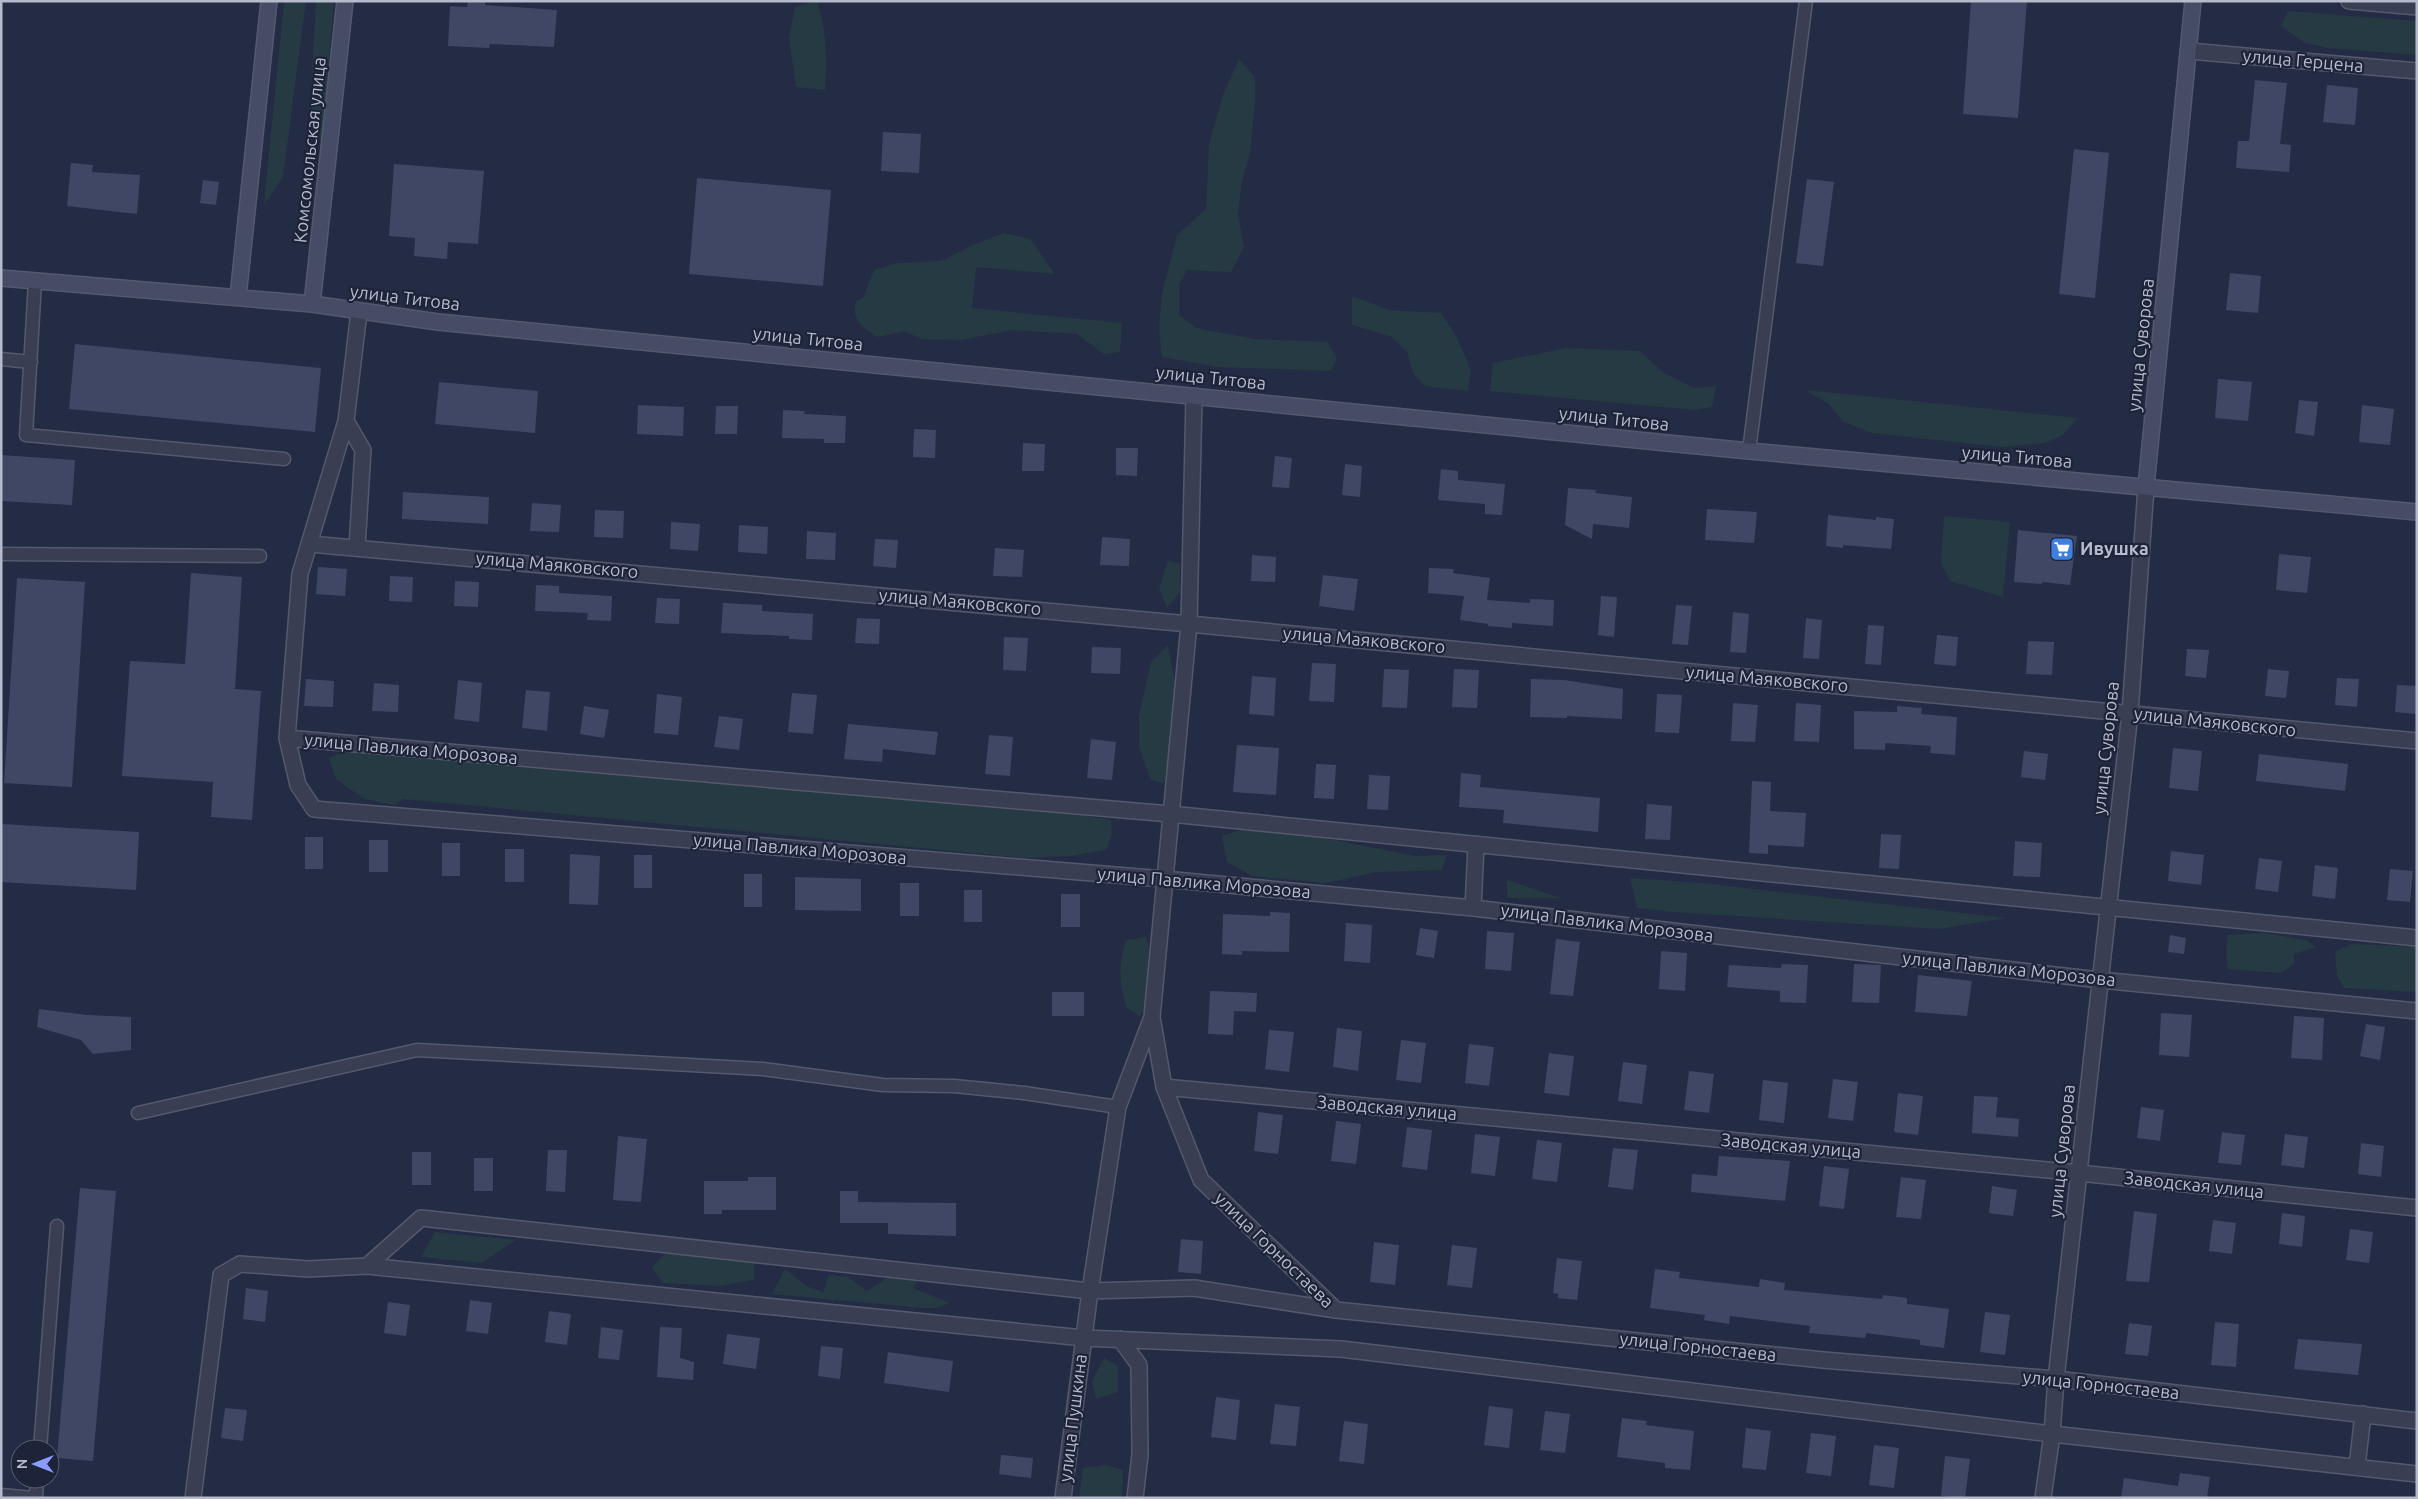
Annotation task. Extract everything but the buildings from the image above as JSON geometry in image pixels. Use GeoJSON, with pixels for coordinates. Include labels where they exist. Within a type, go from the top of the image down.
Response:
{"type":"FeatureCollection","features":[{"type":"Feature","properties":{"kind":"main road"},"geometry":{"type":"LineString","coordinates":[[238,298],[269,1]]}},
{"type":"Feature","properties":{"kind":"main road","name":"Комсомольская улица"},"geometry":{"type":"LineString","coordinates":[[312,304],[345,1]]}},
{"type":"Feature","properties":{"kind":"main road","name":"улица Суворова"},"geometry":{"type":"LineString","coordinates":[[2146,487],[2193,1]]}},
{"type":"Feature","properties":{"kind":"main road","name":"улица Титова"},"geometry":{"type":"LineString","coordinates":[[1,278],[312,304],[438,322],[1749,451],[2417,512]]}},
{"type":"Feature","properties":{"kind":"street"},"geometry":{"type":"LineString","coordinates":[[2349,1],[2417,7]]}},
{"type":"Feature","properties":{"kind":"street","name":"улица Герцена"},"geometry":{"type":"LineString","coordinates":[[2189,51],[2417,71]]}},
{"type":"Feature","properties":{"kind":"street"},"geometry":{"type":"LineString","coordinates":[[286,738],[300,574],[346,421],[359,312]]}},
{"type":"Feature","properties":{"kind":"street"},"geometry":{"type":"LineString","coordinates":[[1152,1017],[1189,624],[1194,396]]}},
{"type":"Feature","properties":{"kind":"street"},"geometry":{"type":"LineString","coordinates":[[346,421],[362,450],[357,546]]}},
{"type":"Feature","properties":{"kind":"street","name":"улица Суворова"},"geometry":{"type":"LineString","coordinates":[[2043,1498],[2052,1434],[2056,1379],[2130,713],[2146,487]]}},
{"type":"Feature","properties":{"kind":"street","name":"улица Маяковского"},"geometry":{"type":"LineString","coordinates":[[310,544],[357,546],[2417,741]]}},
{"type":"Feature","properties":{"kind":"street","name":"улица Павлика Морозова"},"geometry":{"type":"LineString","coordinates":[[2417,938],[1476,846],[1170,814],[286,738],[298,785],[314,810],[1164,879],[1473,908],[2100,980],[2417,1011]]}},
{"type":"Feature","properties":{"kind":"street"},"geometry":{"type":"LineString","coordinates":[[1473,908],[1476,846]]}},
{"type":"Feature","properties":{"kind":"street","name":"улица Горностаева"},"geometry":{"type":"LineString","coordinates":[[1152,1017],[1164,1087],[1201,1180],[1336,1310],[1823,1360],[2056,1379],[2417,1421]]}},
{"type":"Feature","properties":{"kind":"street","name":"улица Пушкина"},"geometry":{"type":"LineString","coordinates":[[1063,1498],[1090,1291],[1118,1106],[1152,1017]]}},
{"type":"Feature","properties":{"kind":"street","name":"Заводская улица"},"geometry":{"type":"LineString","coordinates":[[1164,1087],[2079,1173],[2417,1208]]}},
{"type":"Feature","properties":{"kind":"street"},"geometry":{"type":"LineString","coordinates":[[367,1266],[422,1218],[1090,1291],[1194,1288],[1336,1310]]}},
{"type":"Feature","properties":{"kind":"street"},"geometry":{"type":"LineString","coordinates":[[192,1498],[221,1275],[240,1264],[308,1268],[367,1266],[1084,1338],[1340,1349],[2052,1434],[2417,1474]]}},
{"type":"Feature","properties":{"kind":"street"},"geometry":{"type":"LineString","coordinates":[[1120,1339],[1139,1366],[1140,1455],[1136,1498]]}},
{"type":"Feature","properties":{"kind":"street"},"geometry":{"type":"LineString","coordinates":[[2357,1467],[2363,1414]]}},
{"type":"Feature","properties":{"kind":"lane"},"geometry":{"type":"LineString","coordinates":[[1749,451],[1806,1]]}},
{"type":"Feature","properties":{"kind":"lane"},"geometry":{"type":"LineString","coordinates":[[35,282],[26,435],[284,459]]}},
{"type":"Feature","properties":{"kind":"lane"},"geometry":{"type":"LineString","coordinates":[[1,359],[31,362]]}},
{"type":"Feature","properties":{"kind":"lane"},"geometry":{"type":"LineString","coordinates":[[1,554],[260,556]]}},
{"type":"Feature","properties":{"kind":"lane"},"geometry":{"type":"LineString","coordinates":[[138,1113],[416,1050],[763,1069],[883,1085],[954,1086],[1024,1093],[1118,1106]]}},
{"type":"Feature","properties":{"kind":"lane"},"geometry":{"type":"LineString","coordinates":[[41,1439],[57,1226]]}},
{"type":"Feature","properties":{"kind":"lane"},"geometry":{"type":"LineString","coordinates":[[1,1495],[34,1498]]}},
{"type":"Feature","properties":{"kind":"shaded area"},"geometry":{"type":"Polygon","coordinates":[[[284,1],[306,1],[283,177],[264,205],[284,1]]]}},
{"type":"Feature","properties":{"kind":"shaded area"},"geometry":{"type":"Polygon","coordinates":[[[316,1],[334,1],[322,141],[309,128],[316,1]]]}},
{"type":"Feature","properties":{"kind":"shaded area"},"geometry":{"type":"Polygon","coordinates":[[[817,1],[826,45],[825,90],[796,87],[789,38],[795,7],[817,1]]]}},
{"type":"Feature","properties":{"kind":"shaded area"},"geometry":{"type":"Polygon","coordinates":[[[2288,11],[2417,21],[2417,55],[2329,48],[2305,43],[2281,26],[2288,11]]]}},
{"type":"Feature","properties":{"kind":"shaded area"},"geometry":{"type":"Polygon","coordinates":[[[1239,59],[1255,77],[1255,102],[1250,153],[1242,181],[1238,215],[1244,247],[1231,272],[1187,270],[1179,284],[1179,315],[1196,328],[1255,339],[1327,342],[1337,358],[1331,371],[1218,367],[1162,357],[1159,328],[1162,294],[1177,235],[1206,209],[1209,144],[1223,95],[1239,59]]]}},
{"type":"Feature","properties":{"kind":"shaded area"},"geometry":{"type":"Polygon","coordinates":[[[1004,233],[1030,239],[1055,274],[976,267],[972,308],[1122,323],[1120,352],[1104,354],[1077,334],[1013,330],[960,340],[921,339],[905,331],[878,337],[860,323],[855,313],[856,301],[863,298],[874,270],[899,263],[941,261],[973,245],[1004,233]]]}},
{"type":"Feature","properties":{"kind":"shaded area"},"geometry":{"type":"Polygon","coordinates":[[[1352,296],[1389,310],[1441,313],[1455,334],[1471,370],[1468,391],[1425,386],[1413,373],[1407,352],[1392,337],[1352,325],[1352,296]]]}},
{"type":"Feature","properties":{"kind":"shaded area"},"geometry":{"type":"Polygon","coordinates":[[[1566,348],[1640,351],[1664,373],[1694,388],[1716,386],[1712,407],[1695,410],[1490,391],[1493,363],[1566,348]]]}},
{"type":"Feature","properties":{"kind":"shaded area"},"geometry":{"type":"Polygon","coordinates":[[[1805,390],[2078,418],[2063,435],[2045,443],[2002,447],[1872,433],[1843,422],[1829,404],[1805,390]]]}},
{"type":"Feature","properties":{"kind":"shaded area"},"geometry":{"type":"Polygon","coordinates":[[[1944,516],[2010,522],[2003,597],[1950,581],[1941,563],[1944,516]]]}},
{"type":"Feature","properties":{"kind":"shaded area"},"geometry":{"type":"Polygon","coordinates":[[[1168,561],[1180,563],[1180,592],[1167,608],[1159,589],[1168,561]]]}},
{"type":"Feature","properties":{"kind":"shaded area"},"geometry":{"type":"Polygon","coordinates":[[[1168,645],[1182,721],[1177,768],[1163,783],[1151,780],[1139,747],[1139,716],[1151,662],[1168,645]]]}},
{"type":"Feature","properties":{"kind":"shaded area"},"geometry":{"type":"Polygon","coordinates":[[[350,749],[1053,811],[1111,820],[1112,835],[1106,850],[1069,856],[1027,858],[403,799],[394,805],[364,799],[336,779],[329,758],[350,749]]]}},
{"type":"Feature","properties":{"kind":"shaded area"},"geometry":{"type":"Polygon","coordinates":[[[1241,830],[1287,831],[1416,856],[1447,855],[1442,870],[1377,872],[1326,883],[1252,876],[1227,862],[1222,836],[1241,830]]]}},
{"type":"Feature","properties":{"kind":"shaded area"},"geometry":{"type":"Polygon","coordinates":[[[1630,878],[1701,883],[2006,918],[1939,929],[1673,912],[1637,908],[1630,878]]]}},
{"type":"Feature","properties":{"kind":"shaded area"},"geometry":{"type":"Polygon","coordinates":[[[1507,880],[1561,898],[1507,898],[1507,880]]]}},
{"type":"Feature","properties":{"kind":"shaded area"},"geometry":{"type":"Polygon","coordinates":[[[2265,933],[2306,940],[2316,947],[2294,954],[2294,964],[2281,973],[2228,969],[2226,952],[2228,935],[2265,933]]]}},
{"type":"Feature","properties":{"kind":"shaded area"},"geometry":{"type":"Polygon","coordinates":[[[1146,937],[1154,966],[1151,999],[1140,1016],[1126,1007],[1121,981],[1121,966],[1126,940],[1146,937]]]}},
{"type":"Feature","properties":{"kind":"shaded area"},"geometry":{"type":"Polygon","coordinates":[[[2351,944],[2417,947],[2417,992],[2344,988],[2337,976],[2335,952],[2351,944]]]}},
{"type":"Feature","properties":{"kind":"shaded area"},"geometry":{"type":"Polygon","coordinates":[[[435,1232],[515,1240],[482,1263],[421,1257],[435,1232]]]}},
{"type":"Feature","properties":{"kind":"shaded area"},"geometry":{"type":"Polygon","coordinates":[[[690,1252],[754,1263],[754,1280],[719,1286],[663,1283],[652,1268],[663,1255],[690,1252]]]}},
{"type":"Feature","properties":{"kind":"shaded area"},"geometry":{"type":"Polygon","coordinates":[[[785,1269],[806,1286],[823,1292],[829,1275],[848,1277],[867,1291],[889,1277],[919,1278],[913,1288],[950,1303],[936,1308],[922,1308],[772,1294],[785,1269]]]}},
{"type":"Feature","properties":{"kind":"shaded area"},"geometry":{"type":"Polygon","coordinates":[[[1104,1358],[1118,1366],[1118,1392],[1096,1399],[1092,1381],[1104,1358]]]}},
{"type":"Feature","properties":{"kind":"shaded area"},"geometry":{"type":"Polygon","coordinates":[[[1106,1465],[1123,1470],[1122,1498],[1079,1498],[1083,1468],[1106,1465]]]}},
{"type":"Feature","properties":{"kind":"place","name":"Ивушка"},"geometry":{"type":"Point","coordinates":[2062,549]}}]}
